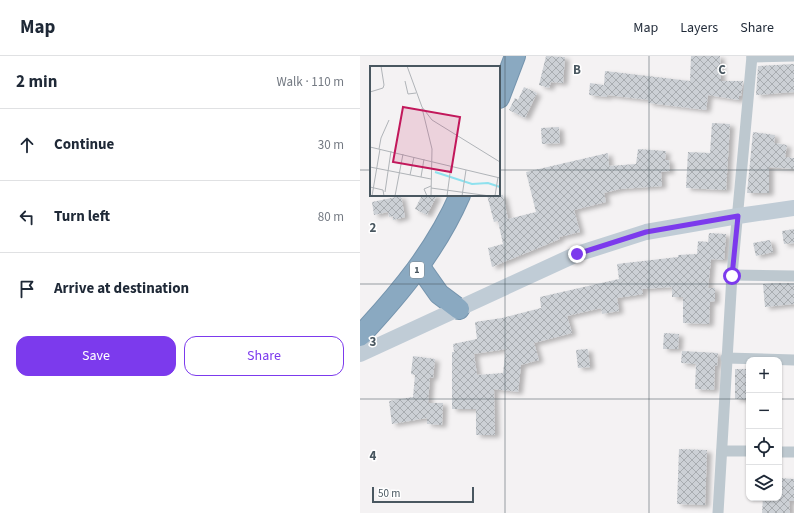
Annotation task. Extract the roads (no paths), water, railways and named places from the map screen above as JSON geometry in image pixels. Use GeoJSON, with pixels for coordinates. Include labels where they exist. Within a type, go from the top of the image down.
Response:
{"type":"FeatureCollection","features":[{"type":"Feature","properties":{"kind":"highway"},"geometry":{"type":"LineString","coordinates":[[500,95],[515,56]]}},
{"type":"Feature","properties":{"kind":"highway","name":"1"},"geometry":{"type":"LineString","coordinates":[[360,336],[396,298],[420,267],[459,196]]}},
{"type":"Feature","properties":{"kind":"highway"},"geometry":{"type":"LineString","coordinates":[[420,267],[439,294],[459,309]]}},
{"type":"Feature","properties":{"kind":"main road"},"geometry":{"type":"LineString","coordinates":[[360,354],[577,254],[646,232],[794,208]]}},
{"type":"Feature","properties":{"kind":"street"},"geometry":{"type":"LineString","coordinates":[[718,513],[732,276],[752,56],[794,56]]}},
{"type":"Feature","properties":{"kind":"street"},"geometry":{"type":"LineString","coordinates":[[732,276],[794,276]]}},
{"type":"Feature","properties":{"kind":"street"},"geometry":{"type":"LineString","coordinates":[[726,358],[794,360]]}},
{"type":"Feature","properties":{"kind":"street"},"geometry":{"type":"LineString","coordinates":[[722,451],[746,451]]}},
{"type":"Feature","properties":{"kind":"street"},"geometry":{"type":"LineString","coordinates":[[782,452],[794,452]]}}]}
